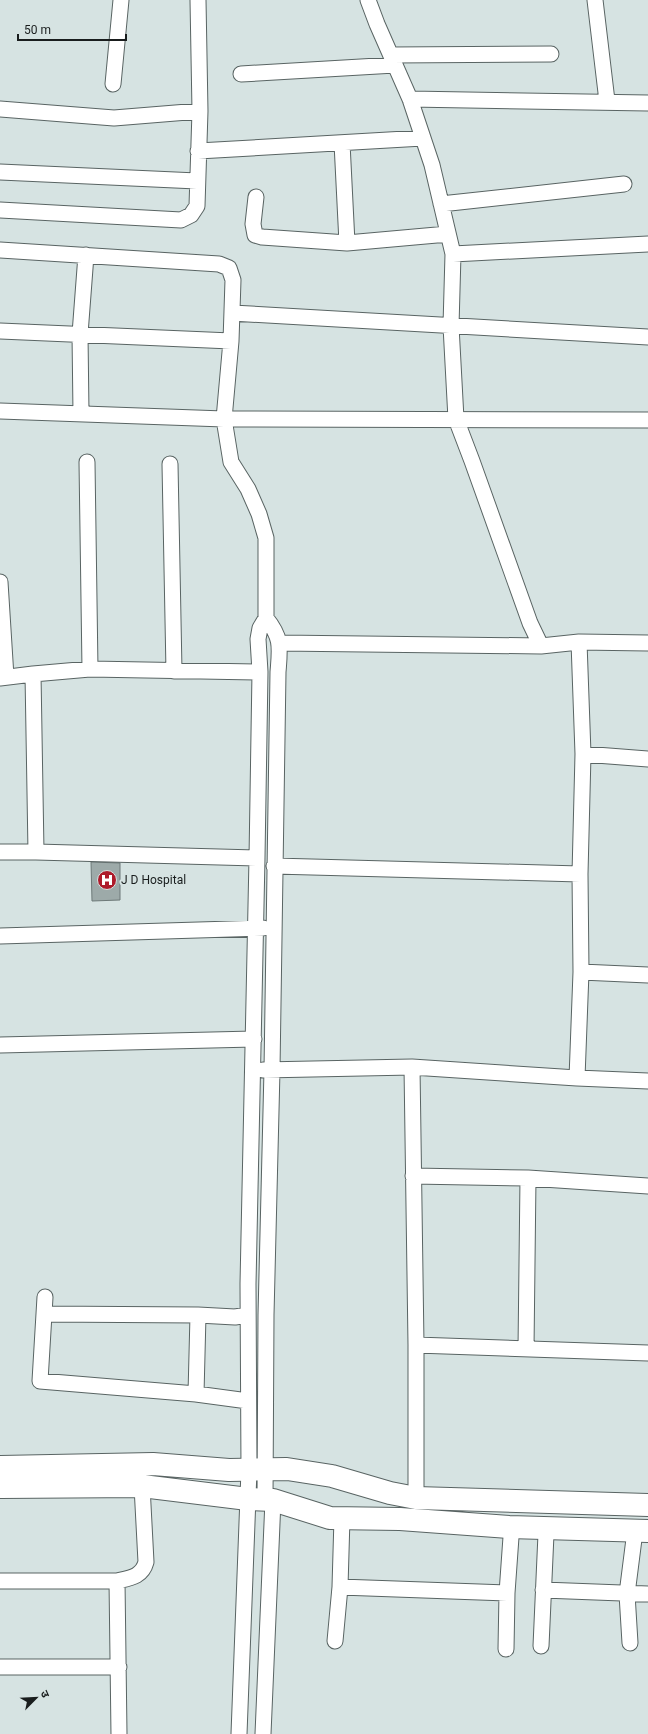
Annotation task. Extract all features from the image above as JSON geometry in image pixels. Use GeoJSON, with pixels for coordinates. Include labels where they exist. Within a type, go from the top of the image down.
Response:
{"type":"FeatureCollection","features":[{"type":"Feature","properties":{"kind":"street"},"geometry":{"type":"LineString","coordinates":[[113,84],[121,0]]}},
{"type":"Feature","properties":{"kind":"street"},"geometry":{"type":"LineString","coordinates":[[0,210],[181,220],[191,215],[196,206],[200,112],[198,0]]}},
{"type":"Feature","properties":{"kind":"street"},"geometry":{"type":"LineString","coordinates":[[368,0],[410,99],[432,165],[453,254],[452,326],[456,419],[530,624],[541,646]]}},
{"type":"Feature","properties":{"kind":"street"},"geometry":{"type":"LineString","coordinates":[[595,0],[607,101]]}},
{"type":"Feature","properties":{"kind":"street"},"geometry":{"type":"LineString","coordinates":[[241,74],[393,60],[551,54]]}},
{"type":"Feature","properties":{"kind":"street"},"geometry":{"type":"LineString","coordinates":[[410,99],[524,102],[607,101],[648,103]]}},
{"type":"Feature","properties":{"kind":"street"},"geometry":{"type":"LineString","coordinates":[[0,109],[114,118],[200,112]]}},
{"type":"Feature","properties":{"kind":"street"},"geometry":{"type":"LineString","coordinates":[[198,151],[423,138]]}},
{"type":"Feature","properties":{"kind":"street"},"geometry":{"type":"LineString","coordinates":[[342,143],[346,243]]}},
{"type":"Feature","properties":{"kind":"street"},"geometry":{"type":"LineString","coordinates":[[0,172],[197,181]]}},
{"type":"Feature","properties":{"kind":"street"},"geometry":{"type":"LineString","coordinates":[[441,204],[624,184]]}},
{"type":"Feature","properties":{"kind":"street"},"geometry":{"type":"LineString","coordinates":[[256,197],[253,224],[255,234],[262,237],[346,243],[448,234]]}},
{"type":"Feature","properties":{"kind":"street"},"geometry":{"type":"LineString","coordinates":[[453,254],[648,244]]}},
{"type":"Feature","properties":{"kind":"street"},"geometry":{"type":"LineString","coordinates":[[0,250],[219,264],[229,268],[233,280],[231,341],[224,419],[231,462],[248,489],[259,514],[266,538],[266,618],[260,628],[258,639],[260,672],[248,1315],[248,1401],[262,1499],[263,1734]]}},
{"type":"Feature","properties":{"kind":"street"},"geometry":{"type":"LineString","coordinates":[[81,414],[80,334],[86,255]]}},
{"type":"Feature","properties":{"kind":"street"},"geometry":{"type":"LineString","coordinates":[[232,313],[648,337]]}},
{"type":"Feature","properties":{"kind":"street"},"geometry":{"type":"LineString","coordinates":[[0,331],[231,341]]}},
{"type":"Feature","properties":{"kind":"street"},"geometry":{"type":"LineString","coordinates":[[0,411],[224,419],[648,420]]}},
{"type":"Feature","properties":{"kind":"street"},"geometry":{"type":"LineString","coordinates":[[87,462],[90,669]]}},
{"type":"Feature","properties":{"kind":"street"},"geometry":{"type":"LineString","coordinates":[[170,464],[174,672]]}},
{"type":"Feature","properties":{"kind":"street"},"geometry":{"type":"LineString","coordinates":[[0,582],[3,678],[90,669],[174,672],[260,672]]}},
{"type":"Feature","properties":{"kind":"street"},"geometry":{"type":"LineString","coordinates":[[257,1469],[266,1315],[272,1070],[274,866],[280,643],[273,627],[266,618]]}},
{"type":"Feature","properties":{"kind":"street"},"geometry":{"type":"LineString","coordinates":[[280,643],[541,646],[579,642],[648,643]]}},
{"type":"Feature","properties":{"kind":"street"},"geometry":{"type":"LineString","coordinates":[[577,1078],[581,972],[580,874],[583,754],[579,642]]}},
{"type":"Feature","properties":{"kind":"street"},"geometry":{"type":"LineString","coordinates":[[33,674],[36,852]]}},
{"type":"Feature","properties":{"kind":"street"},"geometry":{"type":"LineString","coordinates":[[583,754],[648,758]]}},
{"type":"Feature","properties":{"kind":"street"},"geometry":{"type":"LineString","coordinates":[[0,852],[257,858]]}},
{"type":"Feature","properties":{"kind":"street"},"geometry":{"type":"LineString","coordinates":[[274,866],[580,874]]}},
{"type":"Feature","properties":{"kind":"street"},"geometry":{"type":"LineString","coordinates":[[0,936],[255,927],[274,928]]}},
{"type":"Feature","properties":{"kind":"street"},"geometry":{"type":"LineString","coordinates":[[581,972],[648,975]]}},
{"type":"Feature","properties":{"kind":"street"},"geometry":{"type":"LineString","coordinates":[[0,1045],[254,1039]]}},
{"type":"Feature","properties":{"kind":"street"},"geometry":{"type":"LineString","coordinates":[[253,1070],[412,1067],[577,1078],[648,1081]]}},
{"type":"Feature","properties":{"kind":"street"},"geometry":{"type":"LineString","coordinates":[[412,1067],[416,1344],[416,1498]]}},
{"type":"Feature","properties":{"kind":"street"},"geometry":{"type":"LineString","coordinates":[[413,1176],[528,1178],[648,1186]]}},
{"type":"Feature","properties":{"kind":"street"},"geometry":{"type":"LineString","coordinates":[[526,1349],[528,1178]]}},
{"type":"Feature","properties":{"kind":"street"},"geometry":{"type":"LineString","coordinates":[[45,1297],[40,1382],[196,1394],[248,1401]]}},
{"type":"Feature","properties":{"kind":"street"},"geometry":{"type":"LineString","coordinates":[[44,1314],[198,1315],[235,1317],[248,1315]]}},
{"type":"Feature","properties":{"kind":"street"},"geometry":{"type":"LineString","coordinates":[[196,1394],[198,1315]]}},
{"type":"Feature","properties":{"kind":"street"},"geometry":{"type":"LineString","coordinates":[[416,1344],[648,1353]]}},
{"type":"Feature","properties":{"kind":"street"},"geometry":{"type":"LineString","coordinates":[[0,1467],[153,1464],[201,1468],[288,1468],[332,1476],[390,1493],[416,1498],[648,1505]]}},
{"type":"Feature","properties":{"kind":"street"},"geometry":{"type":"LineString","coordinates":[[0,1581],[117,1581],[133,1578],[144,1569],[146,1562],[142,1486]]}},
{"type":"Feature","properties":{"kind":"street"},"geometry":{"type":"LineString","coordinates":[[0,1487],[142,1486],[262,1499],[330,1518],[400,1519],[510,1527],[641,1531],[627,1594],[630,1643]]}},
{"type":"Feature","properties":{"kind":"street"},"geometry":{"type":"LineString","coordinates":[[238,1734],[262,1499]]}},
{"type":"Feature","properties":{"kind":"street"},"geometry":{"type":"LineString","coordinates":[[335,1641],[340,1586],[342,1518]]}},
{"type":"Feature","properties":{"kind":"street"},"geometry":{"type":"LineString","coordinates":[[506,1649],[507,1593],[511,1537],[510,1527]]}},
{"type":"Feature","properties":{"kind":"street"},"geometry":{"type":"LineString","coordinates":[[541,1646],[546,1534],[548,1528]]}},
{"type":"Feature","properties":{"kind":"street"},"geometry":{"type":"LineString","coordinates":[[117,1581],[119,1734]]}},
{"type":"Feature","properties":{"kind":"street"},"geometry":{"type":"LineString","coordinates":[[340,1586],[507,1593]]}},
{"type":"Feature","properties":{"kind":"street"},"geometry":{"type":"LineString","coordinates":[[543,1590],[648,1594]]}},
{"type":"Feature","properties":{"kind":"street"},"geometry":{"type":"LineString","coordinates":[[0,1666],[119,1667]]}},
{"type":"Feature","properties":{"kind":"building"},"geometry":{"type":"Polygon","coordinates":[[[91,862],[120,863],[120,900],[92,901],[91,862]]]}},
{"type":"Feature","properties":{"kind":"place","name":"J D Hospital"},"geometry":{"type":"Point","coordinates":[107,880]}}]}
